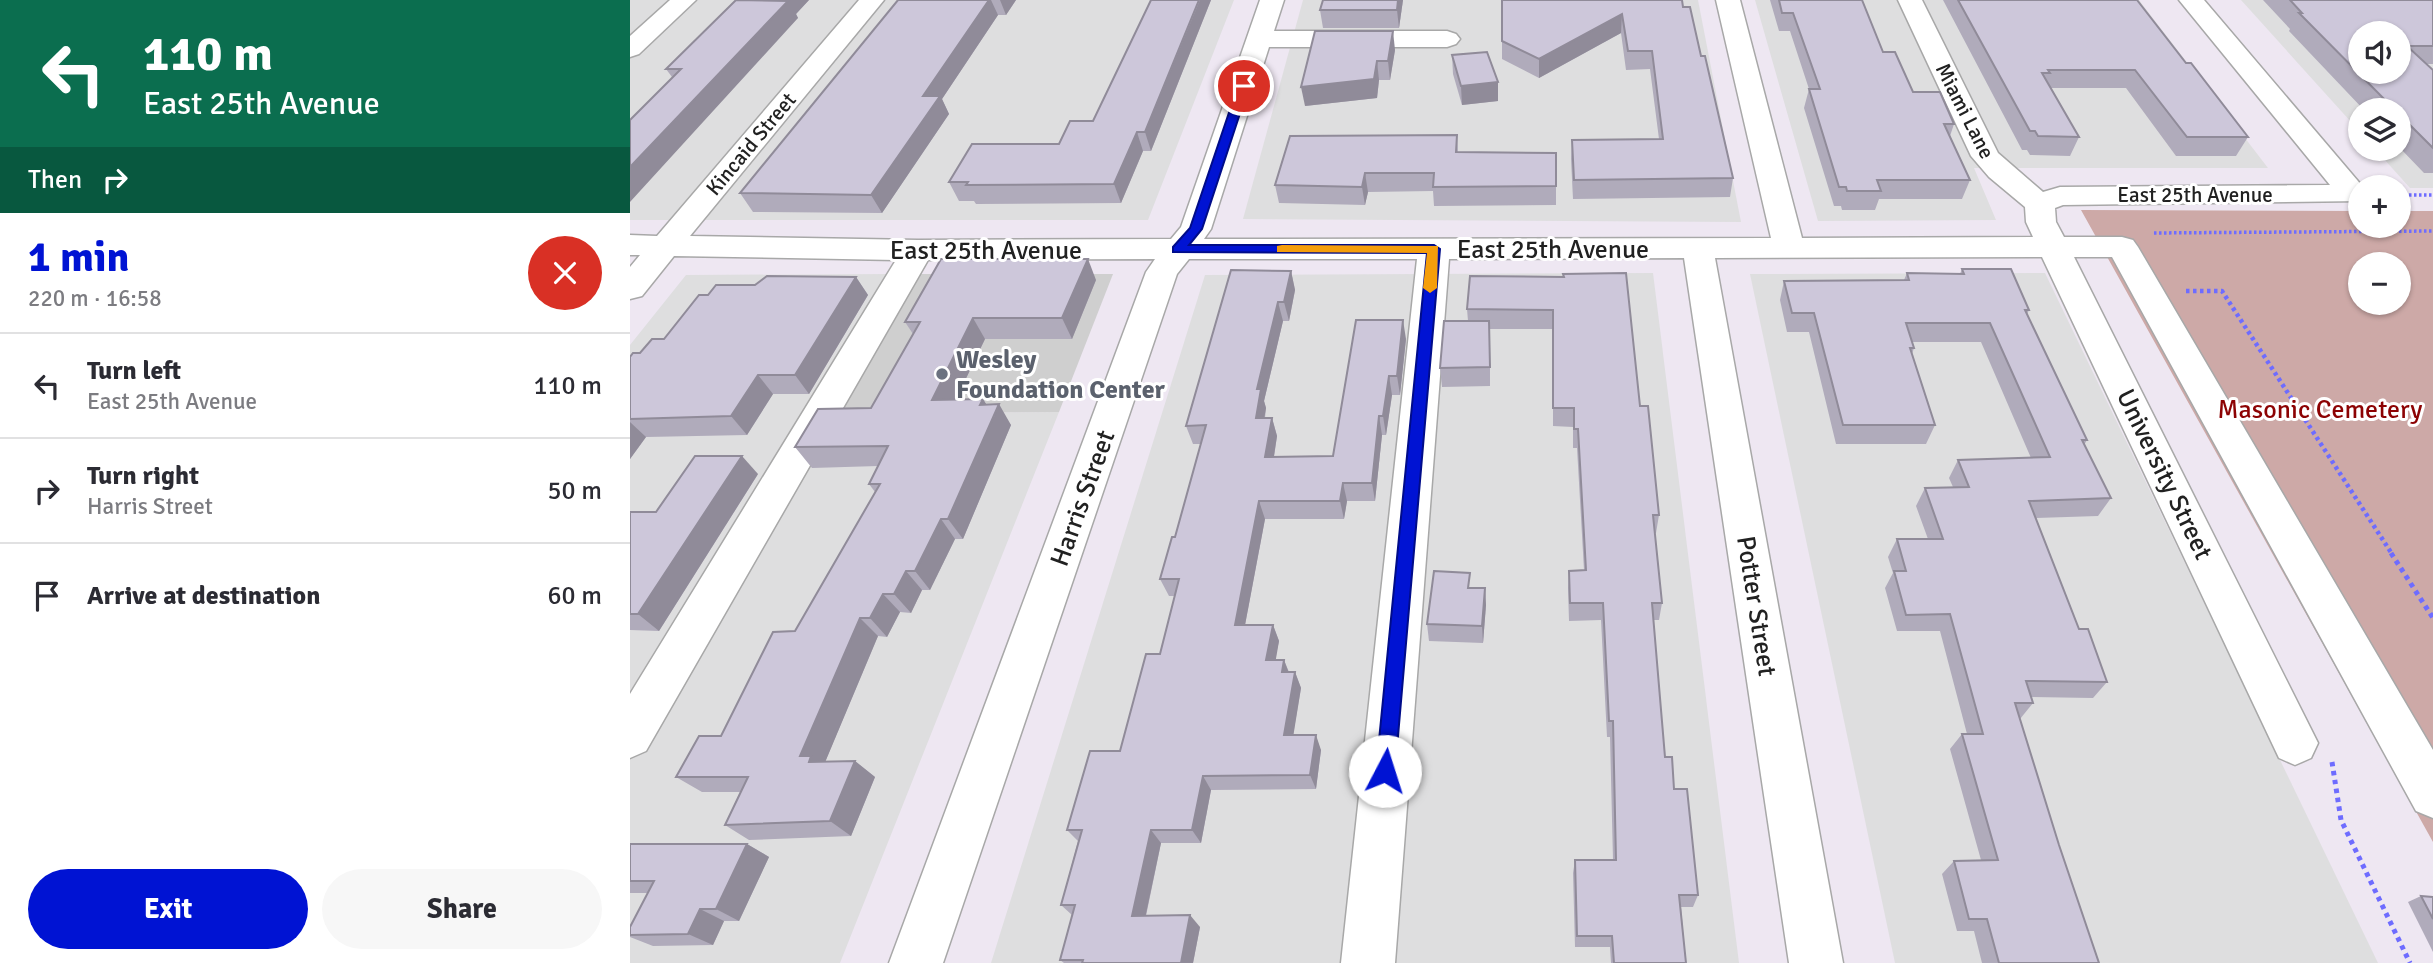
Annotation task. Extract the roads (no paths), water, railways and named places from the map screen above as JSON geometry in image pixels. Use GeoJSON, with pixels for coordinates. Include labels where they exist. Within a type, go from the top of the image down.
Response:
{"type":"FeatureCollection","features":[{"type":"Feature","properties":{"kind":"street"},"geometry":{"type":"LineString","coordinates":[[630,48],[684,0]]}},
{"type":"Feature","properties":{"kind":"street","name":"Kincaid Street"},"geometry":{"type":"LineString","coordinates":[[630,288],[872,0]]}},
{"type":"Feature","properties":{"kind":"street","name":"Harris Street"},"geometry":{"type":"LineString","coordinates":[[916,963],[1162,272],[1196,229],[1272,0]]}},
{"type":"Feature","properties":{"kind":"street"},"geometry":{"type":"LineString","coordinates":[[1728,0],[1789,248]]}},
{"type":"Feature","properties":{"kind":"street","name":"Miami Lane"},"geometry":{"type":"LineString","coordinates":[[1910,0],[1985,156],[2040,205]]}},
{"type":"Feature","properties":{"kind":"street","name":"East 25th Avenue"},"geometry":{"type":"LineString","coordinates":[[2040,205],[2050,198],[2060,196],[2353,194],[2191,0]]}},
{"type":"Feature","properties":{"kind":"street"},"geometry":{"type":"LineString","coordinates":[[1260,39],[1447,39]]}},
{"type":"Feature","properties":{"kind":"street","name":"University Street"},"geometry":{"type":"LineString","coordinates":[[2040,205],[2041,222],[2289,731]]}},
{"type":"Feature","properties":{"kind":"street","name":"East 25th Avenue"},"geometry":{"type":"LineString","coordinates":[[630,245],[918,250],[2122,247],[2433,795]]}},
{"type":"Feature","properties":{"kind":"street","name":"Potter Street"},"geometry":{"type":"LineString","coordinates":[[1698,248],[1816,963]]}},
{"type":"Feature","properties":{"kind":"street"},"geometry":{"type":"LineString","coordinates":[[1368,963],[1434,249]]}},
{"type":"Feature","properties":{"kind":"street"},"geometry":{"type":"LineString","coordinates":[[630,736],[918,250]]}},
{"type":"Feature","properties":{"kind":"place","name":"Wesley Foundation Center"},"geometry":{"type":"Point","coordinates":[942,374]}},
{"type":"Feature","properties":{"kind":"park label","name":"Masonic Cemetery"},"geometry":{"type":"Point","coordinates":[2320,409]}}]}
